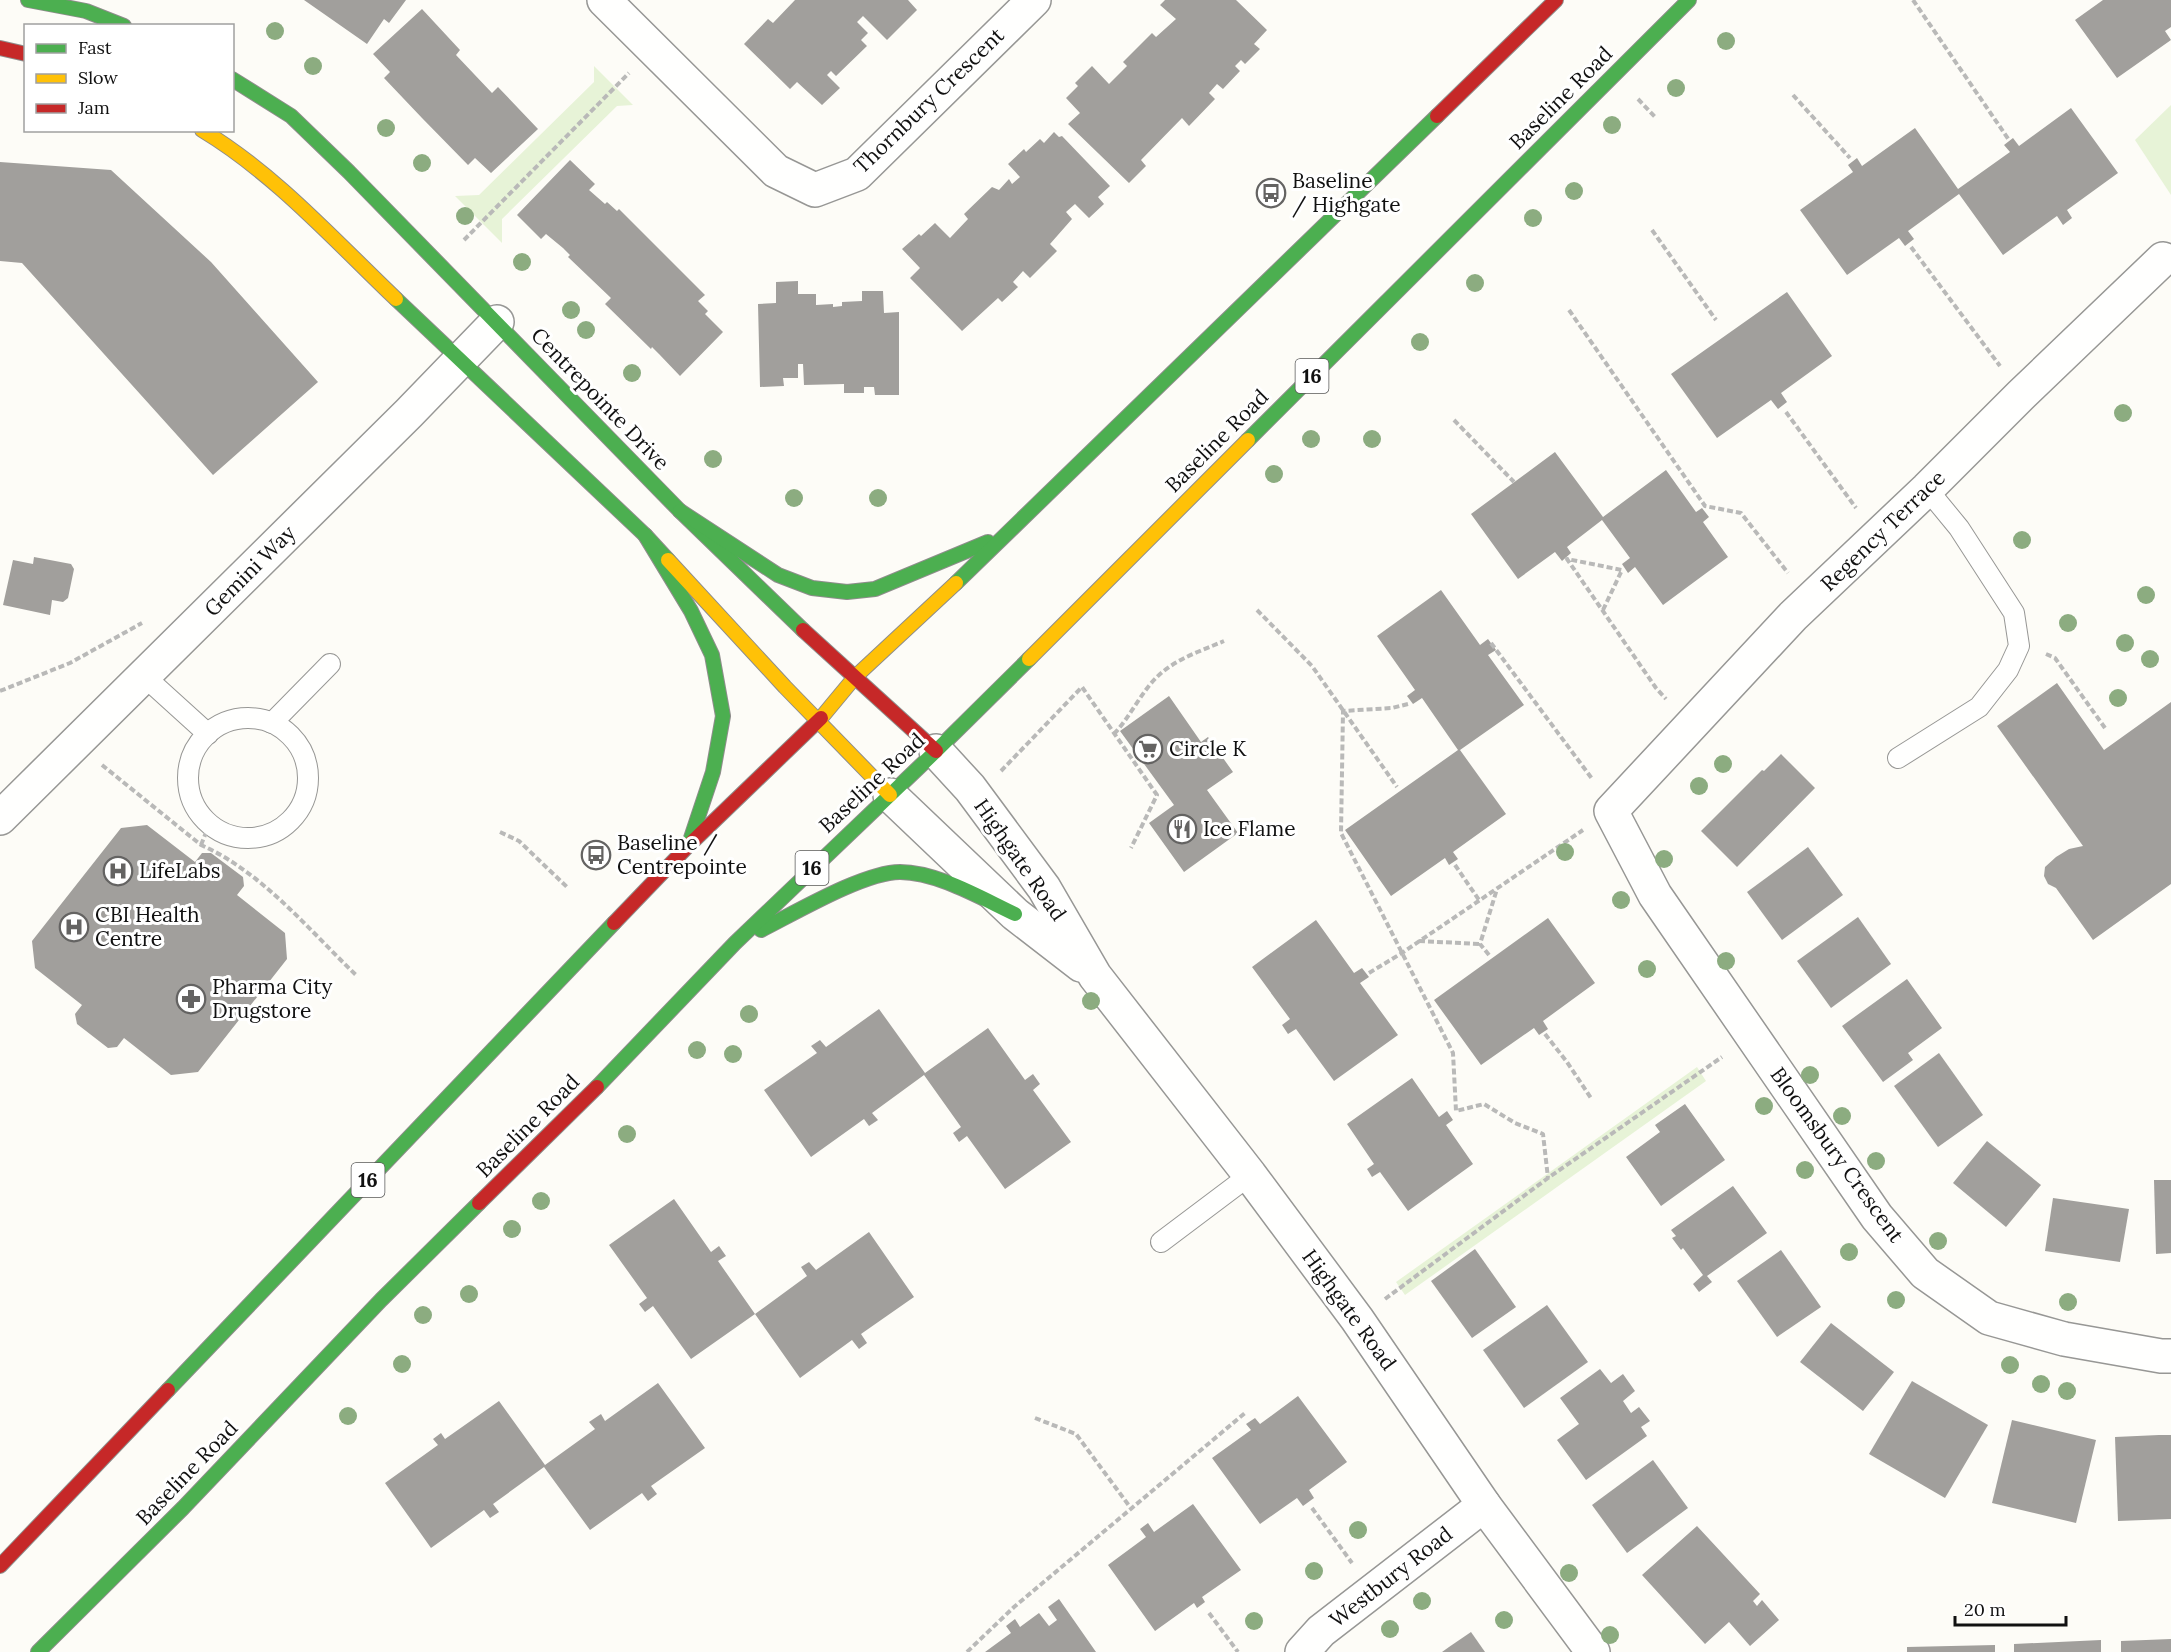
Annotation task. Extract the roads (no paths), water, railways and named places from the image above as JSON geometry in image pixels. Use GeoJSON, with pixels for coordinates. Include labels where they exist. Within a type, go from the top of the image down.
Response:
{"type":"FeatureCollection","features":[{"type":"Feature","properties":{"kind":"main road"},"geometry":{"type":"LineString","coordinates":[[28,0],[86,11],[119,24]]}},
{"type":"Feature","properties":{"kind":"main road","name":"16"},"geometry":{"type":"LineString","coordinates":[[0,1566],[688,846],[818,721],[855,677],[1009,533],[1556,0]]}},
{"type":"Feature","properties":{"kind":"main road","name":"Baseline Road"},"geometry":{"type":"LineString","coordinates":[[38,1652],[183,1508],[381,1300],[605,1079],[735,943],[936,751],[1689,0]]}},
{"type":"Feature","properties":{"kind":"main road"},"geometry":{"type":"LineString","coordinates":[[0,48],[24,53]]}},
{"type":"Feature","properties":{"kind":"main road","name":"Centrepointe Drive"},"geometry":{"type":"LineString","coordinates":[[234,80],[291,116],[440,263],[680,511],[821,648],[936,751]]}},
{"type":"Feature","properties":{"kind":"main road"},"geometry":{"type":"LineString","coordinates":[[205,132],[225,144],[272,181],[645,535],[890,795]]}},
{"type":"Feature","properties":{"kind":"main road"},"geometry":{"type":"LineString","coordinates":[[680,511],[778,575],[812,588],[847,592],[875,589],[1009,533]]}},
{"type":"Feature","properties":{"kind":"main road"},"geometry":{"type":"LineString","coordinates":[[645,535],[691,611],[712,655],[723,716],[713,772],[688,846]]}},
{"type":"Feature","properties":{"kind":"main road"},"geometry":{"type":"LineString","coordinates":[[735,943],[873,877],[898,872],[945,881],[1016,914]]}},
{"type":"Feature","properties":{"kind":"street","name":"Thornbury Crescent"},"geometry":{"type":"LineString","coordinates":[[604,0],[776,171],[815,190],[857,174],[1034,0]]}},
{"type":"Feature","properties":{"kind":"street","name":"Regency Terrace"},"geometry":{"type":"LineString","coordinates":[[1611,811],[1793,616],[2163,259]]}},
{"type":"Feature","properties":{"kind":"street","name":"Gemini Way"},"geometry":{"type":"LineString","coordinates":[[0,818],[462,360],[497,322]]}},
{"type":"Feature","properties":{"kind":"street","name":"Highgate Road"},"geometry":{"type":"LineString","coordinates":[[936,751],[970,788],[1044,888],[1095,976],[1250,1175],[1357,1319],[1484,1505],[1593,1652]]}},
{"type":"Feature","properties":{"kind":"street","name":"Highgate Road"},"geometry":{"type":"LineString","coordinates":[[890,795],[1016,914],[1095,976]]}},
{"type":"Feature","properties":{"kind":"street","name":"Bloomsbury Crescent"},"geometry":{"type":"LineString","coordinates":[[1611,811],[1655,894],[1877,1217],[1925,1273],[1989,1318],[2064,1339],[2171,1356]]}},
{"type":"Feature","properties":{"kind":"street","name":"Westbury Road"},"geometry":{"type":"LineString","coordinates":[[1302,1652],[1321,1632],[1373,1590],[1484,1505]]}},
{"type":"Feature","properties":{"kind":"lane"},"geometry":{"type":"LineString","coordinates":[[1898,758],[1979,707],[2008,670],[2019,646],[2014,613],[1959,528],[1927,489]]}},
{"type":"Feature","properties":{"kind":"lane"},"geometry":{"type":"LineString","coordinates":[[272,723],[330,664]]}},
{"type":"Feature","properties":{"kind":"lane"},"geometry":{"type":"LineString","coordinates":[[144,676],[207,734]]}},
{"type":"Feature","properties":{"kind":"lane"},"geometry":{"type":"LineString","coordinates":[[238,719],[255,719],[272,723],[289,735],[301,751],[307,770],[307,791],[299,810],[286,825],[267,836],[247,839],[227,835],[209,825],[196,809],[188,779],[188,769],[195,750],[207,734],[222,724],[238,719]]}},
{"type":"Feature","properties":{"kind":"lane"},"geometry":{"type":"LineString","coordinates":[[1161,1242],[1250,1175]]}},
{"type":"Feature","properties":{"kind":"place","name":"Baseline / Highgate"},"geometry":{"type":"Point","coordinates":[1271,193]}},
{"type":"Feature","properties":{"kind":"place","name":"Circle K"},"geometry":{"type":"Point","coordinates":[1148,749]}},
{"type":"Feature","properties":{"kind":"place","name":"Ice Flame"},"geometry":{"type":"Point","coordinates":[1182,829]}},
{"type":"Feature","properties":{"kind":"place","name":"Baseline / Centrepointe"},"geometry":{"type":"Point","coordinates":[596,855]}},
{"type":"Feature","properties":{"kind":"place","name":"LifeLabs"},"geometry":{"type":"Point","coordinates":[118,871]}},
{"type":"Feature","properties":{"kind":"place","name":"CBI Health Centre"},"geometry":{"type":"Point","coordinates":[74,927]}},
{"type":"Feature","properties":{"kind":"place","name":"Pharma City Drugstore"},"geometry":{"type":"Point","coordinates":[191,999]}}]}
